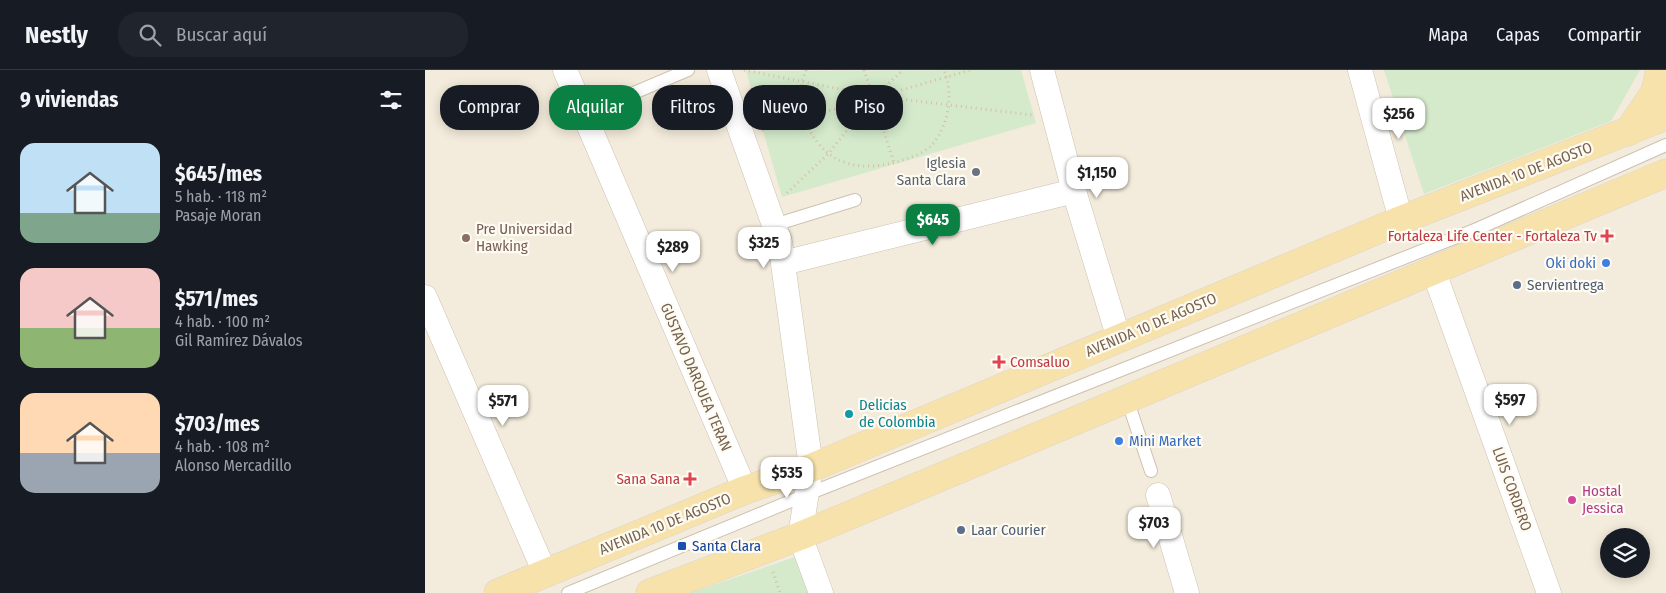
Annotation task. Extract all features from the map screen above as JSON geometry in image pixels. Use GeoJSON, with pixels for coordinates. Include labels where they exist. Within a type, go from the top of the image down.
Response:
{"type":"FeatureCollection","features":[{"type":"Feature","properties":{"kind":"main road"},"geometry":{"type":"LineString","coordinates":[[1628,132],[1655,92],[1660,70]]}},
{"type":"Feature","properties":{"kind":"main road","name":"AVENIDA 10 DE AGOSTO"},"geometry":{"type":"LineString","coordinates":[[498,593],[745,490],[811,467],[1401,220],[1666,116]]}},
{"type":"Feature","properties":{"kind":"main road"},"geometry":{"type":"LineString","coordinates":[[651,593],[800,536],[1665,175]]}},
{"type":"Feature","properties":{"kind":"street","name":"GUSTAVO DARQUEA TERAN"},"geometry":{"type":"LineString","coordinates":[[565,70],[571,85]]}},
{"type":"Feature","properties":{"kind":"street"},"geometry":{"type":"LineString","coordinates":[[719,70],[780,242],[811,467],[800,536],[821,593]]}},
{"type":"Feature","properties":{"kind":"street"},"geometry":{"type":"LineString","coordinates":[[1042,70],[1074,191],[1119,339]]}},
{"type":"Feature","properties":{"kind":"street"},"geometry":{"type":"LineString","coordinates":[[1360,70],[1401,220]]}},
{"type":"Feature","properties":{"kind":"street","name":"GUSTAVO DARQUEA TERAN"},"geometry":{"type":"LineString","coordinates":[[590,130],[745,490]]}},
{"type":"Feature","properties":{"kind":"street"},"geometry":{"type":"LineString","coordinates":[[783,263],[1074,191]]}},
{"type":"Feature","properties":{"kind":"street","name":"LUIS CORDERO"},"geometry":{"type":"LineString","coordinates":[[1434,272],[1549,593]]}},
{"type":"Feature","properties":{"kind":"street"},"geometry":{"type":"LineString","coordinates":[[425,297],[545,573]]}},
{"type":"Feature","properties":{"kind":"street"},"geometry":{"type":"LineString","coordinates":[[1158,495],[1187,593]]}},
{"type":"Feature","properties":{"kind":"lane"},"geometry":{"type":"LineString","coordinates":[[642,89],[688,70]]}},
{"type":"Feature","properties":{"kind":"lane"},"geometry":{"type":"LineString","coordinates":[[568,593],[808,494],[1477,229],[1666,145]]}},
{"type":"Feature","properties":{"kind":"lane"},"geometry":{"type":"LineString","coordinates":[[774,225],[855,200]]}},
{"type":"Feature","properties":{"kind":"lane"},"geometry":{"type":"LineString","coordinates":[[1127,399],[1151,471]]}},
{"type":"Feature","properties":{"kind":"path"},"geometry":{"type":"LineString","coordinates":[[744,70],[836,89]]}},
{"type":"Feature","properties":{"kind":"path"},"geometry":{"type":"LineString","coordinates":[[802,85],[806,70]]}},
{"type":"Feature","properties":{"kind":"path"},"geometry":{"type":"LineString","coordinates":[[864,70],[870,85]]}},
{"type":"Feature","properties":{"kind":"path"},"geometry":{"type":"LineString","coordinates":[[887,85],[903,70]]}},
{"type":"Feature","properties":{"kind":"path"},"geometry":{"type":"LineString","coordinates":[[809,130],[813,138],[828,154],[850,166],[871,167],[917,156],[930,146],[943,127],[949,105],[947,77],[944,70]]}},
{"type":"Feature","properties":{"kind":"path"},"geometry":{"type":"LineString","coordinates":[[903,89],[971,70]]}},
{"type":"Feature","properties":{"kind":"path"},"geometry":{"type":"LineString","coordinates":[[903,99],[1040,116]]}},
{"type":"Feature","properties":{"kind":"path"},"geometry":{"type":"LineString","coordinates":[[782,197],[828,154],[847,130]]}},
{"type":"Feature","properties":{"kind":"path"},"geometry":{"type":"LineString","coordinates":[[885,130],[894,163]]}},
{"type":"Feature","properties":{"kind":"path"},"geometry":{"type":"LineString","coordinates":[[770,564],[780,593]]}},
{"type":"Feature","properties":{"kind":"shaded area","name":"Santa Clara"},"geometry":{"type":"Polygon","coordinates":[[[425,70],[1666,70],[1666,593],[425,593],[425,70]]]}},
{"type":"Feature","properties":{"kind":"green space"},"geometry":{"type":"Polygon","coordinates":[[[1021,70],[1036,123],[782,197],[763,130],[826,130],[826,85],[750,85],[746,71],[1021,70]]]}},
{"type":"Feature","properties":{"kind":"green space"},"geometry":{"type":"Polygon","coordinates":[[[1384,70],[1640,70],[1611,121],[1424,194],[1384,70]]]}},
{"type":"Feature","properties":{"kind":"green space"},"geometry":{"type":"Polygon","coordinates":[[[795,557],[808,593],[690,593],[795,557]]]}},
{"type":"Feature","properties":{"kind":"place","name":"Iglesia Santa Clara"},"geometry":{"type":"Point","coordinates":[976,172]}},
{"type":"Feature","properties":{"kind":"place","name":"Fortaleza Life Center - Fortaleza Tv"},"geometry":{"type":"Point","coordinates":[1607,236]}},
{"type":"Feature","properties":{"kind":"place","name":"Pre Universidad Hawking"},"geometry":{"type":"Point","coordinates":[466,238]}},
{"type":"Feature","properties":{"kind":"place","name":"Oki doki"},"geometry":{"type":"Point","coordinates":[1606,263]}},
{"type":"Feature","properties":{"kind":"place","name":"Servientrega"},"geometry":{"type":"Point","coordinates":[1517,285]}},
{"type":"Feature","properties":{"kind":"place","name":"Comsaluo"},"geometry":{"type":"Point","coordinates":[999,362]}},
{"type":"Feature","properties":{"kind":"place","name":"Delicias de Colombia"},"geometry":{"type":"Point","coordinates":[849,414]}},
{"type":"Feature","properties":{"kind":"place","name":"Mini Market"},"geometry":{"type":"Point","coordinates":[1119,441]}},
{"type":"Feature","properties":{"kind":"place","name":"Sana Sana"},"geometry":{"type":"Point","coordinates":[690,479]}},
{"type":"Feature","properties":{"kind":"place","name":"Hostal Jessica"},"geometry":{"type":"Point","coordinates":[1572,500]}},
{"type":"Feature","properties":{"kind":"place","name":"Laar Courier"},"geometry":{"type":"Point","coordinates":[961,530]}},
{"type":"Feature","properties":{"kind":"place","name":"Santa Clara"},"geometry":{"type":"Point","coordinates":[682,546]}}]}
